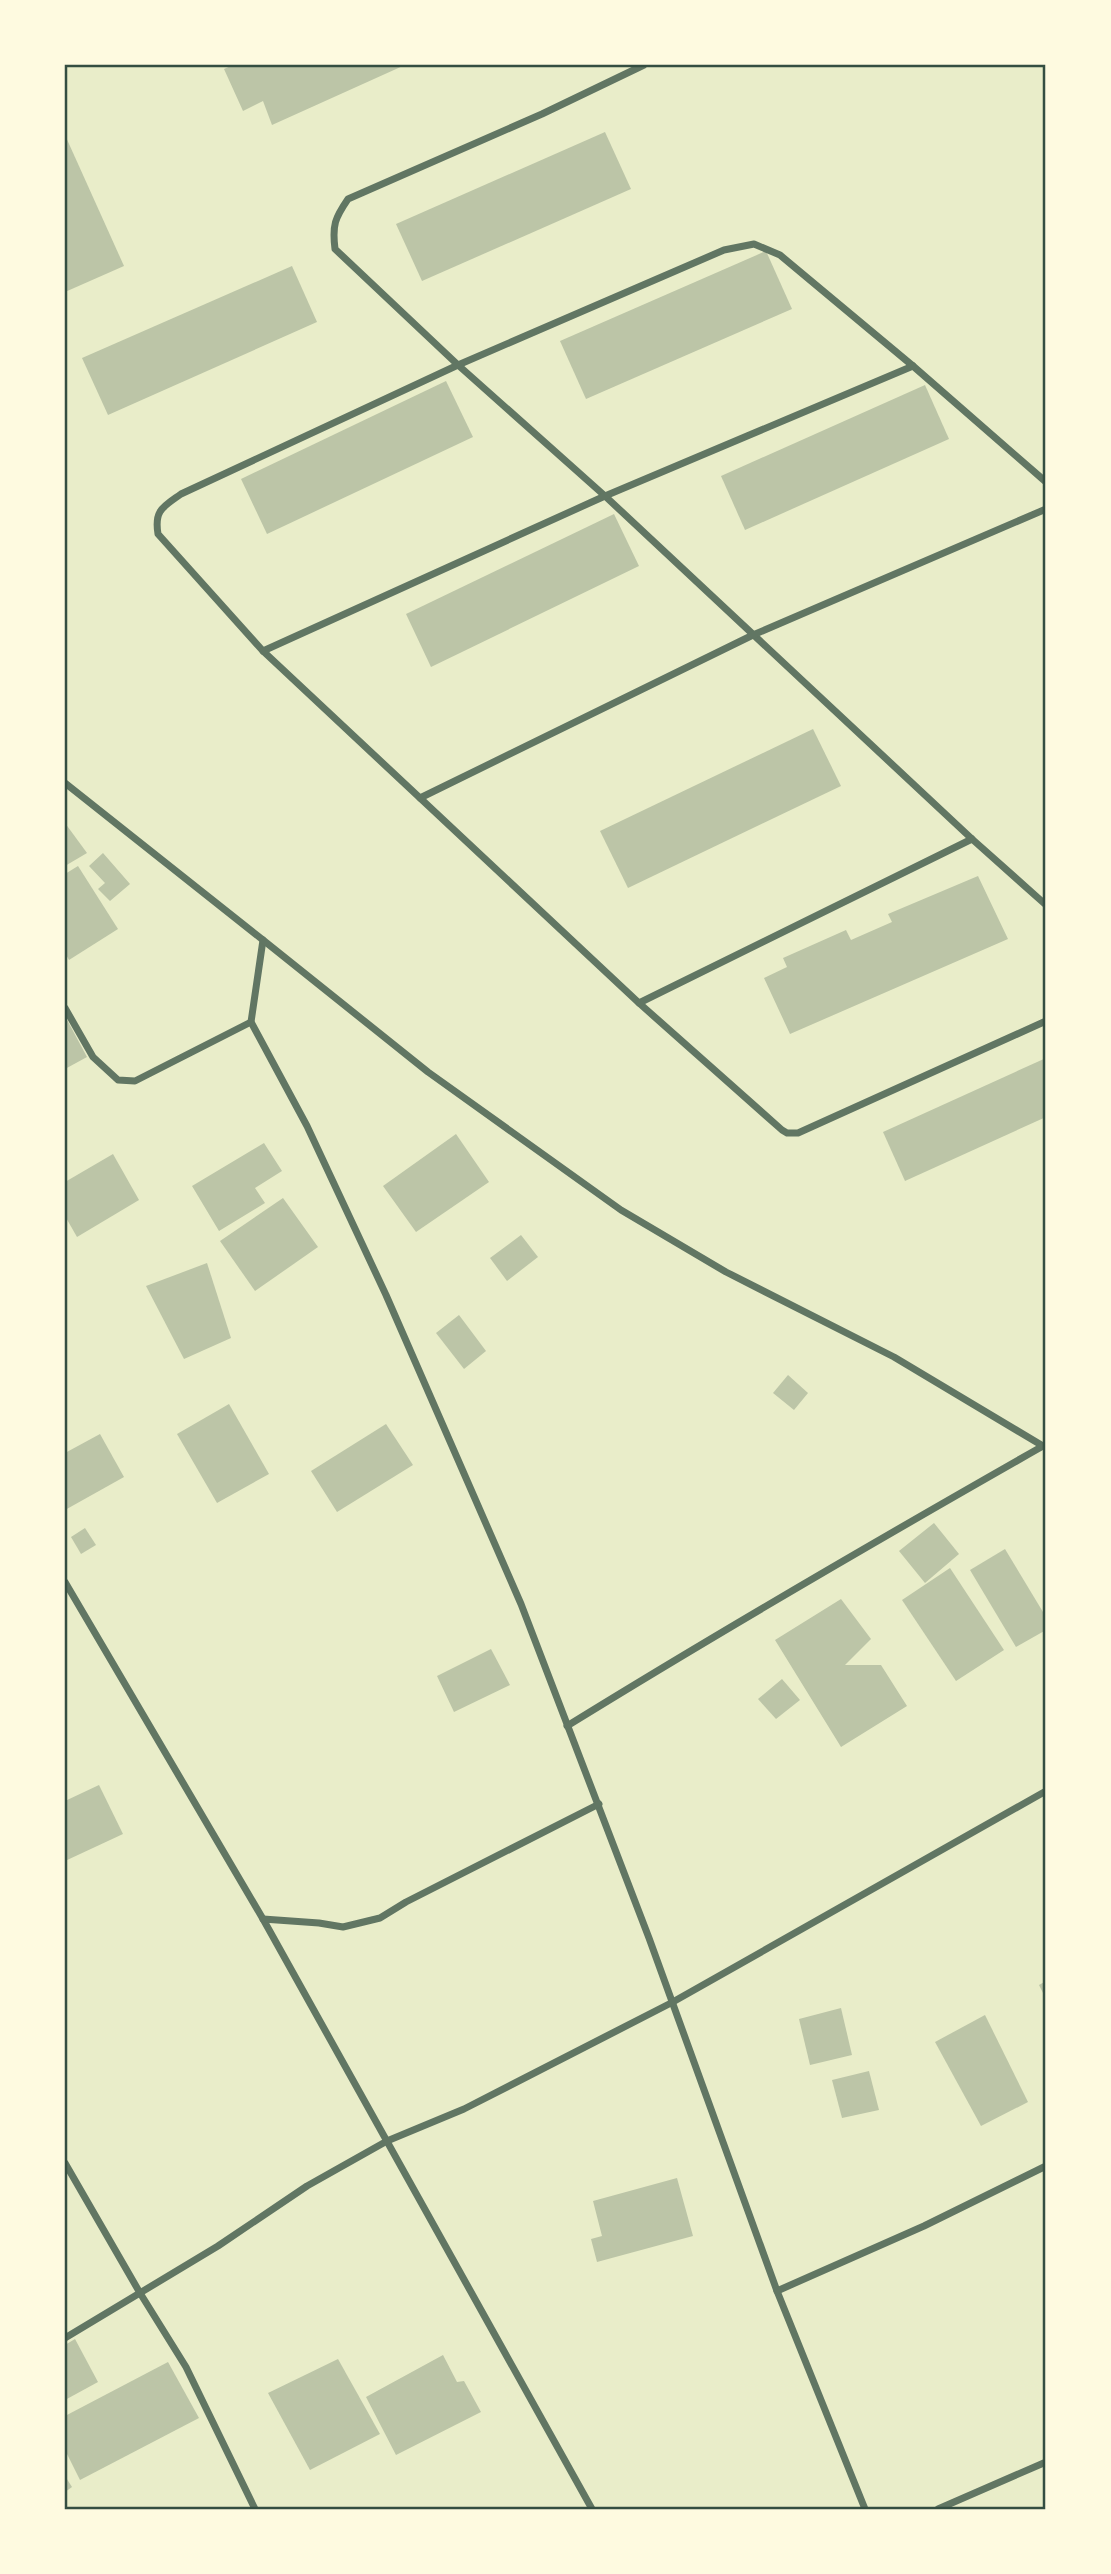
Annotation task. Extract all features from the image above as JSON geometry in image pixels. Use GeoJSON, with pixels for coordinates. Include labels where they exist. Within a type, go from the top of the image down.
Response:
{"type":"FeatureCollection","features":[{"type":"Feature","properties":{"kind":"street"},"geometry":{"type":"LineString","coordinates":[[643,65],[542,114],[348,200],[336,216],[332,231],[335,248],[458,365],[605,496],[1046,905]]}},
{"type":"Feature","properties":{"kind":"street"},"geometry":{"type":"LineString","coordinates":[[1046,482],[780,255],[754,244],[724,250],[458,365],[181,495],[161,509],[156,521],[158,534],[263,651],[639,1003],[787,1133],[798,1133],[1046,1021]]}},
{"type":"Feature","properties":{"kind":"street"},"geometry":{"type":"LineString","coordinates":[[263,651],[605,496],[912,366]]}},
{"type":"Feature","properties":{"kind":"street"},"geometry":{"type":"LineString","coordinates":[[420,798],[753,635],[1046,509]]}},
{"type":"Feature","properties":{"kind":"street"},"geometry":{"type":"LineString","coordinates":[[65,783],[437,1079],[621,1210],[726,1272],[894,1357],[1045,1446],[694,1647],[567,1726]]}},
{"type":"Feature","properties":{"kind":"street"},"geometry":{"type":"LineString","coordinates":[[639,1003],[972,839]]}},
{"type":"Feature","properties":{"kind":"street"},"geometry":{"type":"LineString","coordinates":[[263,940],[251,1022],[307,1126],[386,1294],[521,1604],[599,1804],[778,2291],[865,2509]]}},
{"type":"Feature","properties":{"kind":"street"},"geometry":{"type":"LineString","coordinates":[[65,1008],[93,1057],[118,1080],[135,1081],[251,1022]]}},
{"type":"Feature","properties":{"kind":"street"},"geometry":{"type":"LineString","coordinates":[[65,1581],[263,1919],[592,2509]]}},
{"type":"Feature","properties":{"kind":"street"},"geometry":{"type":"LineString","coordinates":[[65,2338],[218,2246],[307,2186],[387,2141],[464,2109],[671,2003],[1046,1791]]}},
{"type":"Feature","properties":{"kind":"street"},"geometry":{"type":"LineString","coordinates":[[263,1919],[343,1927],[380,1918],[406,1902],[599,1804]]}},
{"type":"Feature","properties":{"kind":"street"},"geometry":{"type":"LineString","coordinates":[[65,2162],[186,2367],[255,2509]]}},
{"type":"Feature","properties":{"kind":"street"},"geometry":{"type":"LineString","coordinates":[[778,2291],[924,2226],[1046,2166]]}},
{"type":"Feature","properties":{"kind":"street"},"geometry":{"type":"LineString","coordinates":[[937,2509],[1046,2462]]}},
{"type":"Feature","properties":{"kind":"building"},"geometry":{"type":"Polygon","coordinates":[[[233,65],[405,65],[272,125],[263,101],[243,111],[224,69],[233,65]]]}},
{"type":"Feature","properties":{"kind":"building"},"geometry":{"type":"Polygon","coordinates":[[[605,132],[631,189],[422,281],[396,224],[605,132]]]}},
{"type":"Feature","properties":{"kind":"building"},"geometry":{"type":"Polygon","coordinates":[[[65,135],[124,266],[65,292],[65,135]]]}},
{"type":"Feature","properties":{"kind":"building"},"geometry":{"type":"Polygon","coordinates":[[[766,251],[792,309],[586,399],[560,341],[766,251]]]}},
{"type":"Feature","properties":{"kind":"building"},"geometry":{"type":"Polygon","coordinates":[[[292,266],[317,322],[108,415],[82,358],[292,266]]]}},
{"type":"Feature","properties":{"kind":"building"},"geometry":{"type":"Polygon","coordinates":[[[446,381],[473,437],[267,534],[241,479],[446,381]]]}},
{"type":"Feature","properties":{"kind":"building"},"geometry":{"type":"Polygon","coordinates":[[[925,385],[949,439],[745,530],[721,476],[925,385]]]}},
{"type":"Feature","properties":{"kind":"building"},"geometry":{"type":"Polygon","coordinates":[[[614,514],[639,566],[431,667],[406,614],[614,514]]]}},
{"type":"Feature","properties":{"kind":"building"},"geometry":{"type":"Polygon","coordinates":[[[813,729],[841,786],[628,888],[600,831],[813,729]]]}},
{"type":"Feature","properties":{"kind":"building"},"geometry":{"type":"Polygon","coordinates":[[[65,823],[87,853],[65,866],[65,823]]]}},
{"type":"Feature","properties":{"kind":"building"},"geometry":{"type":"Polygon","coordinates":[[[103,853],[130,884],[110,901],[98,889],[105,883],[89,866],[103,853]]]}},
{"type":"Feature","properties":{"kind":"building"},"geometry":{"type":"Polygon","coordinates":[[[78,866],[118,929],[69,960],[65,953],[65,874],[78,866]]]}},
{"type":"Feature","properties":{"kind":"building"},"geometry":{"type":"Polygon","coordinates":[[[978,876],[1008,939],[790,1034],[764,978],[787,967],[783,958],[846,930],[851,940],[892,922],[888,914],[978,876]]]}},
{"type":"Feature","properties":{"kind":"building"},"geometry":{"type":"Polygon","coordinates":[[[65,1016],[87,1057],[65,1069],[65,1016]]]}},
{"type":"Feature","properties":{"kind":"building"},"geometry":{"type":"Polygon","coordinates":[[[1046,1058],[1046,1117],[905,1181],[883,1132],[1046,1058]]]}},
{"type":"Feature","properties":{"kind":"building"},"geometry":{"type":"Polygon","coordinates":[[[456,1134],[489,1182],[416,1232],[383,1186],[456,1134]]]}},
{"type":"Feature","properties":{"kind":"building"},"geometry":{"type":"Polygon","coordinates":[[[264,1143],[282,1171],[255,1188],[265,1203],[219,1231],[192,1186],[264,1143]]]}},
{"type":"Feature","properties":{"kind":"building"},"geometry":{"type":"Polygon","coordinates":[[[113,1154],[139,1200],[77,1237],[65,1216],[65,1182],[113,1154]]]}},
{"type":"Feature","properties":{"kind":"building"},"geometry":{"type":"Polygon","coordinates":[[[283,1198],[318,1247],[255,1291],[220,1241],[283,1198]]]}},
{"type":"Feature","properties":{"kind":"building"},"geometry":{"type":"Polygon","coordinates":[[[521,1235],[538,1257],[507,1281],[490,1258],[521,1235]]]}},
{"type":"Feature","properties":{"kind":"building"},"geometry":{"type":"Polygon","coordinates":[[[207,1263],[231,1338],[184,1359],[146,1286],[207,1263]]]}},
{"type":"Feature","properties":{"kind":"building"},"geometry":{"type":"Polygon","coordinates":[[[459,1315],[486,1351],[464,1369],[436,1333],[459,1315]]]}},
{"type":"Feature","properties":{"kind":"building"},"geometry":{"type":"Polygon","coordinates":[[[788,1375],[808,1393],[794,1410],[773,1393],[788,1375]]]}},
{"type":"Feature","properties":{"kind":"building"},"geometry":{"type":"Polygon","coordinates":[[[229,1404],[269,1474],[217,1503],[177,1434],[229,1404]]]}},
{"type":"Feature","properties":{"kind":"building"},"geometry":{"type":"Polygon","coordinates":[[[386,1424],[413,1465],[337,1512],[311,1471],[386,1424]]]}},
{"type":"Feature","properties":{"kind":"building"},"geometry":{"type":"Polygon","coordinates":[[[100,1434],[124,1477],[65,1510],[65,1453],[100,1434]]]}},
{"type":"Feature","properties":{"kind":"building"},"geometry":{"type":"Polygon","coordinates":[[[934,1523],[959,1554],[925,1583],[899,1551],[934,1523]]]}},
{"type":"Feature","properties":{"kind":"building"},"geometry":{"type":"Polygon","coordinates":[[[85,1528],[96,1545],[81,1554],[71,1537],[85,1528]]]}},
{"type":"Feature","properties":{"kind":"building"},"geometry":{"type":"Polygon","coordinates":[[[1005,1549],[1046,1617],[1046,1630],[1016,1647],[970,1570],[1005,1549]]]}},
{"type":"Feature","properties":{"kind":"building"},"geometry":{"type":"Polygon","coordinates":[[[950,1568],[1004,1650],[956,1681],[902,1600],[950,1568]]]}},
{"type":"Feature","properties":{"kind":"building"},"geometry":{"type":"Polygon","coordinates":[[[841,1599],[871,1639],[845,1665],[881,1665],[907,1706],[841,1747],[775,1640],[841,1599]]]}},
{"type":"Feature","properties":{"kind":"building"},"geometry":{"type":"Polygon","coordinates":[[[491,1649],[510,1685],[454,1712],[437,1676],[491,1649]]]}},
{"type":"Feature","properties":{"kind":"building"},"geometry":{"type":"Polygon","coordinates":[[[782,1679],[800,1700],[776,1719],[758,1699],[782,1679]]]}},
{"type":"Feature","properties":{"kind":"building"},"geometry":{"type":"Polygon","coordinates":[[[99,1785],[123,1834],[65,1861],[65,1801],[99,1785]]]}},
{"type":"Feature","properties":{"kind":"building"},"geometry":{"type":"Polygon","coordinates":[[[1046,1981],[1046,1999],[1039,1985],[1046,1981]]]}},
{"type":"Feature","properties":{"kind":"building"},"geometry":{"type":"Polygon","coordinates":[[[841,2008],[852,2055],[810,2065],[799,2019],[841,2008]]]}},
{"type":"Feature","properties":{"kind":"building"},"geometry":{"type":"Polygon","coordinates":[[[985,2015],[1028,2102],[981,2126],[935,2042],[985,2015]]]}},
{"type":"Feature","properties":{"kind":"building"},"geometry":{"type":"Polygon","coordinates":[[[869,2071],[879,2110],[842,2118],[832,2080],[869,2071]]]}},
{"type":"Feature","properties":{"kind":"building"},"geometry":{"type":"Polygon","coordinates":[[[677,2178],[693,2236],[597,2262],[591,2239],[602,2236],[593,2201],[677,2178]]]}},
{"type":"Feature","properties":{"kind":"building"},"geometry":{"type":"Polygon","coordinates":[[[75,2339],[98,2382],[65,2400],[65,2345],[75,2339]]]}},
{"type":"Feature","properties":{"kind":"building"},"geometry":{"type":"Polygon","coordinates":[[[443,2355],[457,2382],[464,2381],[481,2412],[396,2455],[366,2397],[443,2355]]]}},
{"type":"Feature","properties":{"kind":"building"},"geometry":{"type":"Polygon","coordinates":[[[338,2359],[380,2434],[310,2470],[268,2393],[338,2359]]]}},
{"type":"Feature","properties":{"kind":"building"},"geometry":{"type":"Polygon","coordinates":[[[168,2362],[199,2418],[80,2480],[65,2450],[65,2416],[168,2362]]]}},
{"type":"Feature","properties":{"kind":"building"},"geometry":{"type":"Polygon","coordinates":[[[65,2476],[72,2487],[65,2492],[65,2476]]]}}]}
